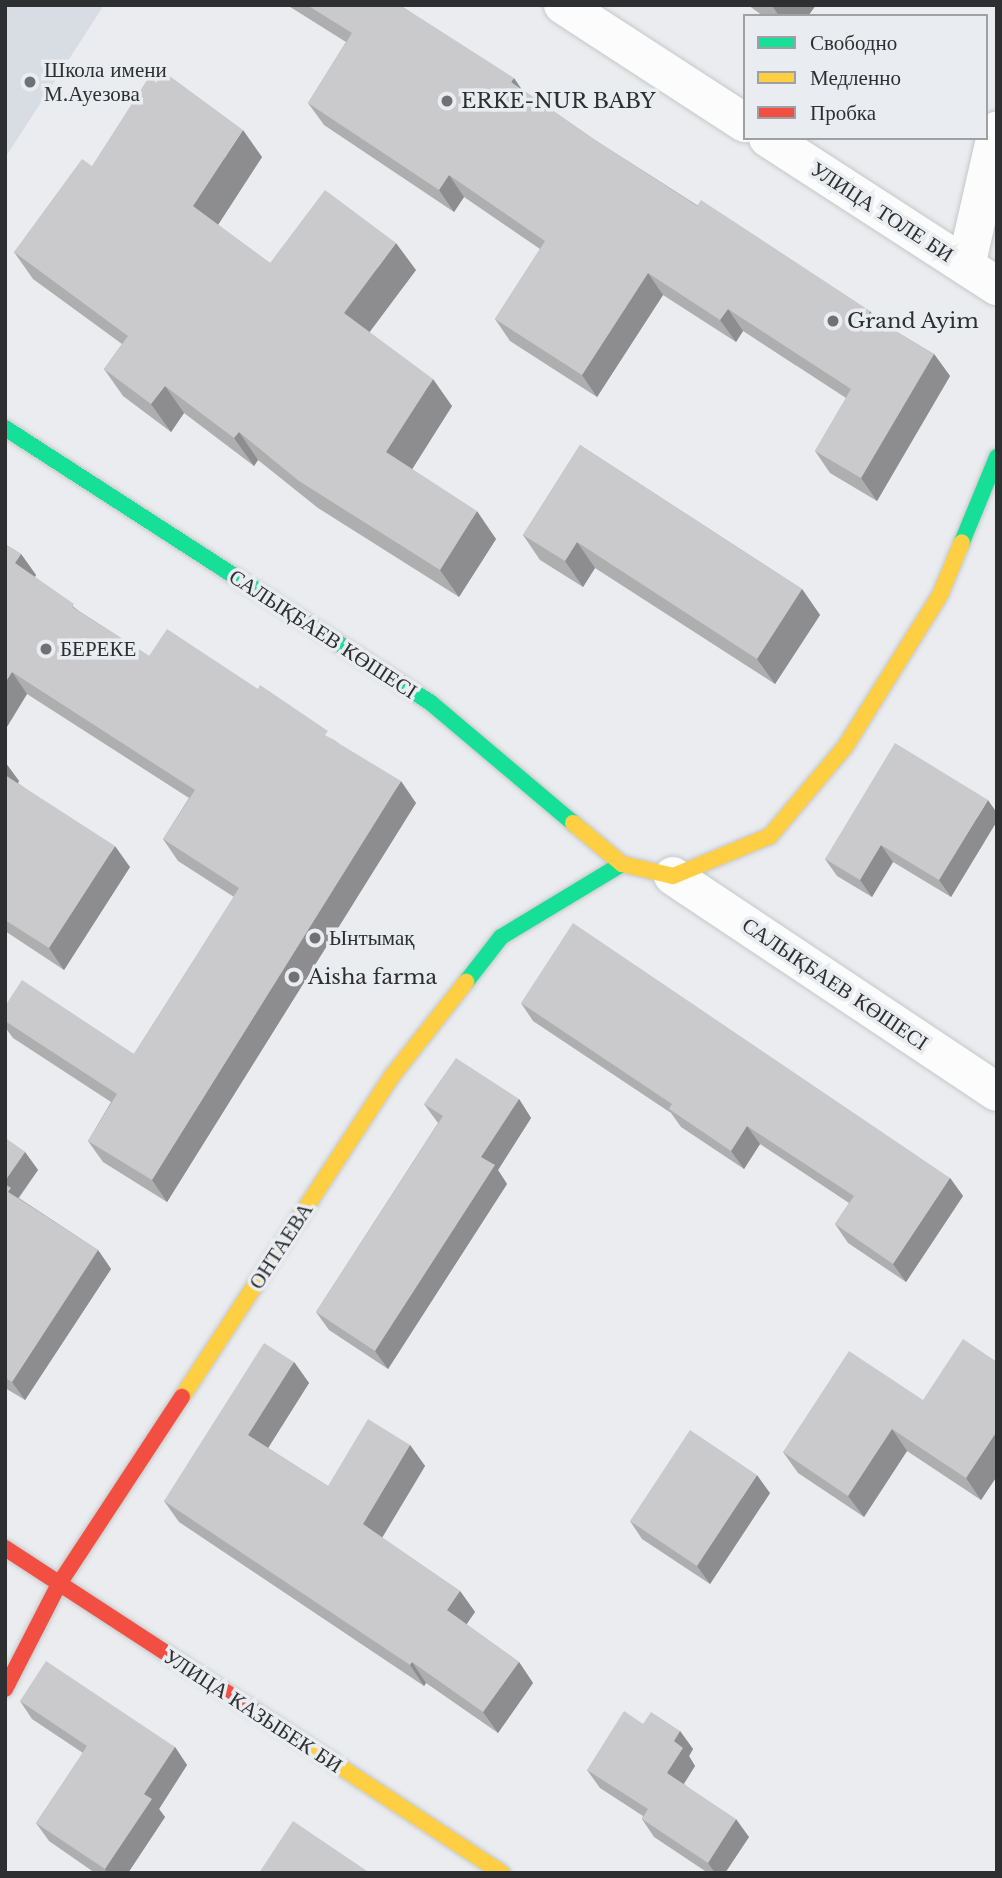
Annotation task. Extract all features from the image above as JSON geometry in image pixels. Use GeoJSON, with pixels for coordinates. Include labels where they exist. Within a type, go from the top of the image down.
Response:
{"type":"FeatureCollection","features":[{"type":"Feature","properties":{"kind":"main road","name":"САЛЫҚБАЕВ КӨШЕСІ"},"geometry":{"type":"LineString","coordinates":[[5,428],[431,703],[622,864]]}},
{"type":"Feature","properties":{"kind":"main road"},"geometry":{"type":"LineString","coordinates":[[622,864],[673,876],[770,836],[845,747],[940,595],[997,457]]}},
{"type":"Feature","properties":{"kind":"main road","name":"ОНТАЕВА"},"geometry":{"type":"LineString","coordinates":[[5,1689],[59,1584],[392,1076],[501,937],[622,864]]}},
{"type":"Feature","properties":{"kind":"main road","name":"УЛИЦА КАЗЫБЕК БИ"},"geometry":{"type":"LineString","coordinates":[[5,1548],[502,1873]]}},
{"type":"Feature","properties":{"kind":"street"},"geometry":{"type":"LineString","coordinates":[[563,5],[743,122]]}},
{"type":"Feature","properties":{"kind":"street"},"geometry":{"type":"LineString","coordinates":[[981,276],[997,131]]}},
{"type":"Feature","properties":{"kind":"street","name":"УЛИЦА ТОЛЕ БИ"},"geometry":{"type":"LineString","coordinates":[[771,140],[981,276]]}},
{"type":"Feature","properties":{"kind":"street","name":"САЛЫҚБАЕВ КӨШЕСІ"},"geometry":{"type":"LineString","coordinates":[[673,876],[997,1092]]}},
{"type":"Feature","properties":{"kind":"shaded area","name":"Школа имени М.Ауезова"},"geometry":{"type":"Polygon","coordinates":[[[5,5],[104,5],[5,158],[5,5]]]}},
{"type":"Feature","properties":{"kind":"building"},"geometry":{"type":"Polygon","coordinates":[[[307,5],[400,5],[514,78],[511,82],[595,140],[697,206],[701,200],[870,311],[868,315],[934,354],[861,478],[815,451],[851,389],[728,309],[720,320],[648,273],[582,375],[495,319],[545,241],[449,175],[439,190],[308,103],[352,33],[307,5]]]}},
{"type":"Feature","properties":{"kind":"building"},"geometry":{"type":"Polygon","coordinates":[[[156,66],[243,130],[193,206],[270,263],[325,190],[396,243],[344,313],[433,379],[386,452],[477,511],[440,570],[299,481],[239,432],[234,438],[165,386],[151,404],[104,369],[128,336],[14,252],[82,159],[92,166],[156,66]]]}},
{"type":"Feature","properties":{"kind":"building"},"geometry":{"type":"Polygon","coordinates":[[[580,445],[802,589],[757,659],[577,542],[565,561],[523,535],[580,445]]]}},
{"type":"Feature","properties":{"kind":"building"},"geometry":{"type":"Polygon","coordinates":[[[5,544],[21,554],[15,563],[74,604],[72,607],[149,656],[167,629],[258,689],[260,685],[328,731],[325,735],[401,781],[152,1180],[88,1141],[117,1094],[5,1021],[5,1006],[22,980],[134,1054],[239,888],[163,839],[195,790],[12,672],[5,683],[5,544]]]}},
{"type":"Feature","properties":{"kind":"building"},"geometry":{"type":"Polygon","coordinates":[[[895,743],[988,800],[939,880],[881,845],[860,880],[825,859],[895,743]]]}},
{"type":"Feature","properties":{"kind":"building"},"geometry":{"type":"Polygon","coordinates":[[[5,775],[115,846],[49,948],[5,920],[5,775]]]}},
{"type":"Feature","properties":{"kind":"building"},"geometry":{"type":"Polygon","coordinates":[[[573,923],[950,1178],[893,1264],[835,1224],[854,1196],[747,1126],[731,1151],[669,1109],[672,1104],[521,1003],[573,923]]]}},
{"type":"Feature","properties":{"kind":"building"},"geometry":{"type":"Polygon","coordinates":[[[456,1058],[519,1099],[481,1157],[495,1165],[375,1351],[316,1312],[443,1116],[424,1104],[456,1058]]]}},
{"type":"Feature","properties":{"kind":"building"},"geometry":{"type":"Polygon","coordinates":[[[5,1138],[25,1152],[5,1181],[5,1138]]]}},
{"type":"Feature","properties":{"kind":"building"},"geometry":{"type":"Polygon","coordinates":[[[5,1184],[11,1188],[8,1192],[98,1250],[12,1382],[5,1378],[5,1184]]]}},
{"type":"Feature","properties":{"kind":"building"},"geometry":{"type":"Polygon","coordinates":[[[963,1339],[997,1362],[997,1431],[966,1478],[892,1429],[848,1496],[783,1452],[849,1351],[923,1400],[963,1339]]]}},
{"type":"Feature","properties":{"kind":"building"},"geometry":{"type":"Polygon","coordinates":[[[264,1343],[294,1362],[248,1435],[328,1486],[368,1419],[410,1445],[363,1524],[460,1591],[447,1610],[519,1662],[483,1712],[412,1662],[410,1665],[164,1501],[264,1343]]]}},
{"type":"Feature","properties":{"kind":"building"},"geometry":{"type":"Polygon","coordinates":[[[690,1430],[757,1475],[697,1566],[630,1521],[690,1430]]]}},
{"type":"Feature","properties":{"kind":"building"},"geometry":{"type":"Polygon","coordinates":[[[46,1661],[175,1747],[144,1794],[152,1799],[105,1869],[36,1823],[87,1746],[20,1701],[46,1661]]]}},
{"type":"Feature","properties":{"kind":"building"},"geometry":{"type":"Polygon","coordinates":[[[624,1711],[643,1724],[651,1712],[680,1731],[674,1741],[683,1748],[667,1773],[736,1819],[708,1863],[642,1819],[648,1809],[587,1770],[624,1711]]]}},
{"type":"Feature","properties":{"kind":"building"},"geometry":{"type":"Polygon","coordinates":[[[293,1821],[370,1873],[259,1873],[293,1821]]]}},
{"type":"Feature","properties":{"kind":"traffic: fast"},"geometry":{"type":"LineString","coordinates":[[5,428],[431,703],[573,823]]}},
{"type":"Feature","properties":{"kind":"traffic: fast"},"geometry":{"type":"LineString","coordinates":[[962,542],[997,457]]}},
{"type":"Feature","properties":{"kind":"traffic: fast"},"geometry":{"type":"LineString","coordinates":[[466,982],[501,937],[622,864]]}},
{"type":"Feature","properties":{"kind":"traffic: slow"},"geometry":{"type":"LineString","coordinates":[[573,823],[622,864],[673,876],[770,836],[845,747],[940,595],[962,542]]}},
{"type":"Feature","properties":{"kind":"traffic: slow"},"geometry":{"type":"LineString","coordinates":[[182,1397],[392,1076],[466,982]]}},
{"type":"Feature","properties":{"kind":"traffic: slow"},"geometry":{"type":"LineString","coordinates":[[298,1739],[502,1873]]}},
{"type":"Feature","properties":{"kind":"traffic: jam"},"geometry":{"type":"LineString","coordinates":[[5,1689],[59,1584],[182,1397]]}},
{"type":"Feature","properties":{"kind":"traffic: jam"},"geometry":{"type":"LineString","coordinates":[[5,1548],[298,1739]]}},
{"type":"Feature","properties":{"kind":"place","name":"Школа имени М.Ауезова"},"geometry":{"type":"Point","coordinates":[30,82]}},
{"type":"Feature","properties":{"kind":"place","name":"ERKE-NUR BABY"},"geometry":{"type":"Point","coordinates":[447,101]}},
{"type":"Feature","properties":{"kind":"place","name":"Grand Ayim"},"geometry":{"type":"Point","coordinates":[833,321]}},
{"type":"Feature","properties":{"kind":"place","name":"БЕРЕКЕ"},"geometry":{"type":"Point","coordinates":[46,649]}},
{"type":"Feature","properties":{"kind":"place","name":"Ынтымақ"},"geometry":{"type":"Point","coordinates":[315,938]}},
{"type":"Feature","properties":{"kind":"place","name":"Aisha farma"},"geometry":{"type":"Point","coordinates":[294,977]}}]}
